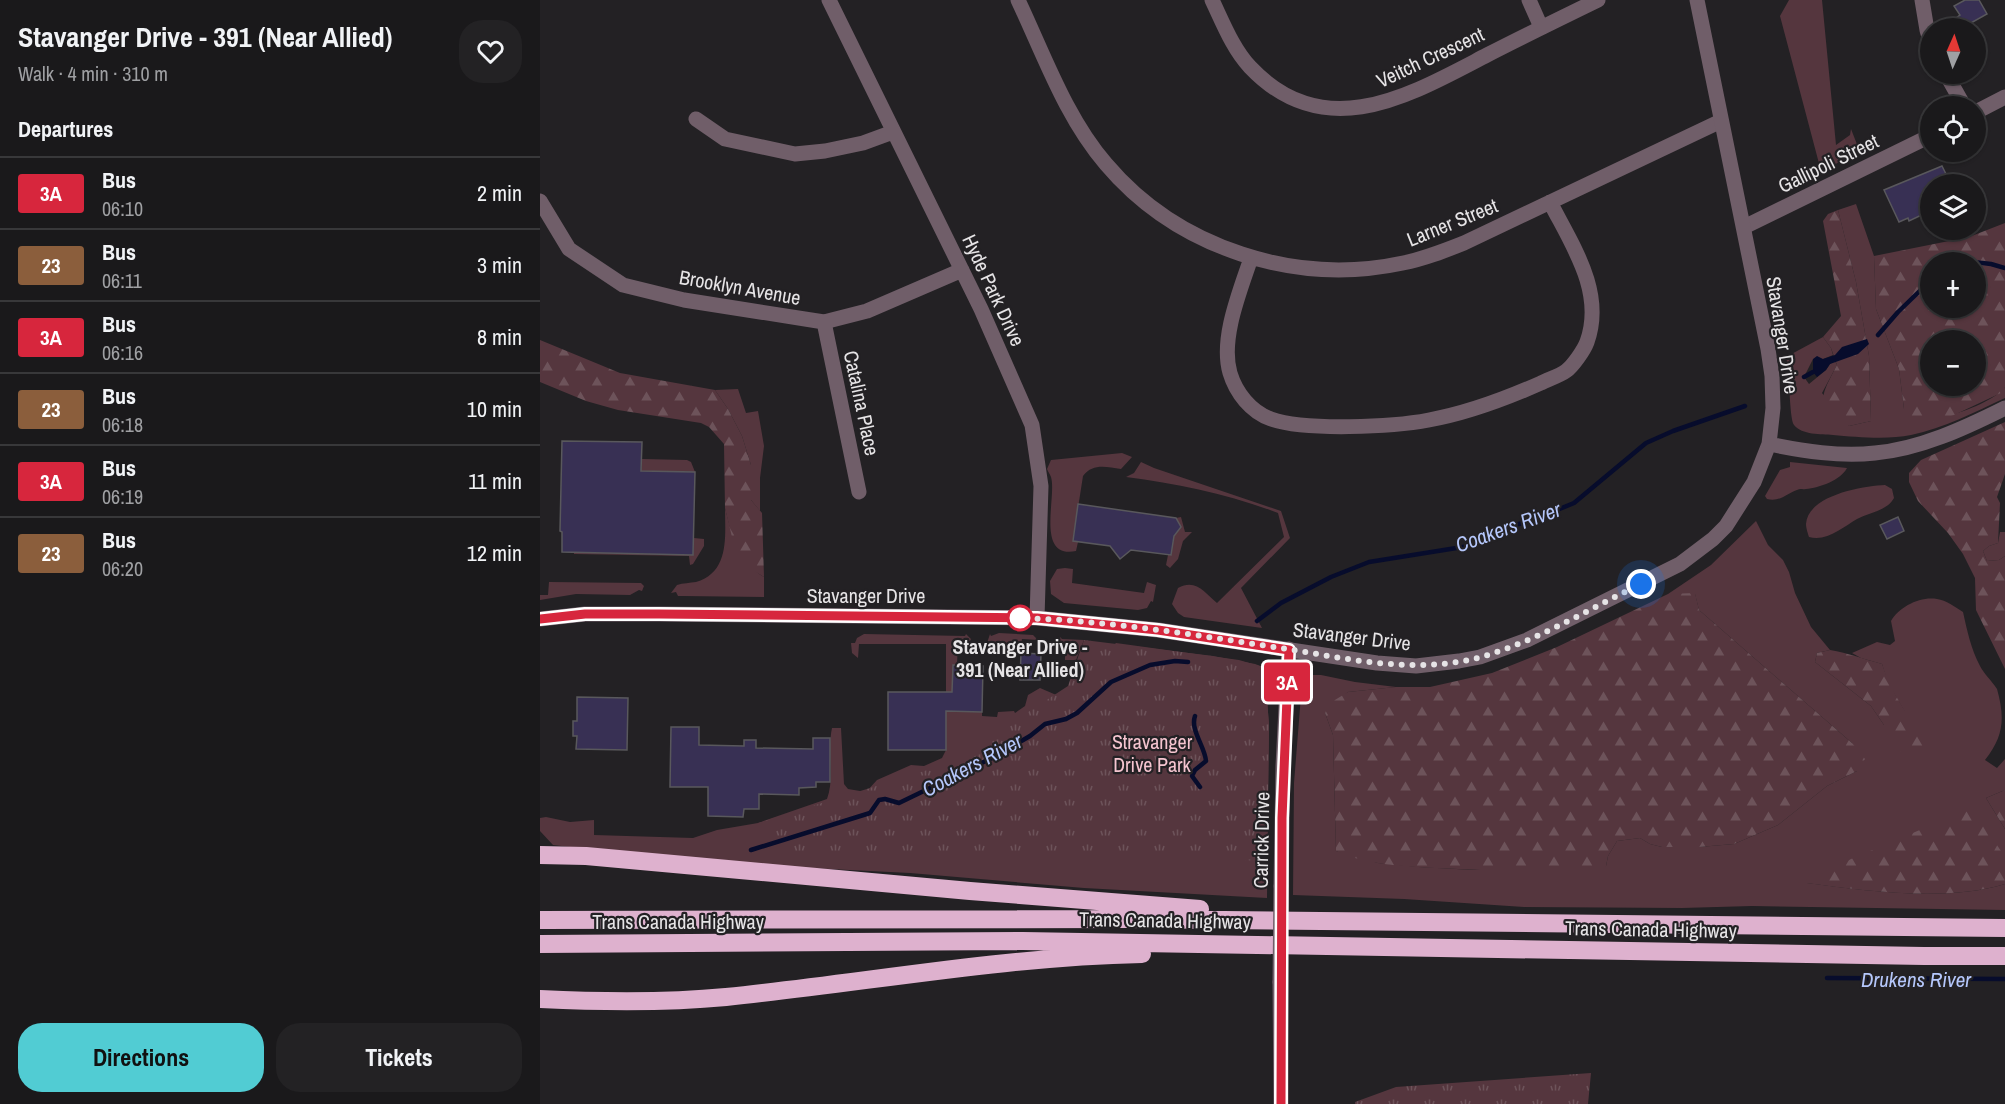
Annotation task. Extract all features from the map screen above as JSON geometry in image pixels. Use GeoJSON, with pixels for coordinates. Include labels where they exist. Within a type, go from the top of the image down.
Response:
{"type":"FeatureCollection","features":[{"type":"Feature","properties":{"kind":"highway"},"geometry":{"type":"LineString","coordinates":[[541,854],[1357,922]]}},
{"type":"Feature","properties":{"kind":"highway","name":"Trans Canada Highway"},"geometry":{"type":"LineString","coordinates":[[540,920],[1127,919],[2005,928]]}},
{"type":"Feature","properties":{"kind":"highway","name":"Trans Canada Highway"},"geometry":{"type":"LineString","coordinates":[[540,944],[1023,941],[2005,956]]}},
{"type":"Feature","properties":{"kind":"highway"},"geometry":{"type":"LineString","coordinates":[[540,999],[603,1002],[724,997],[1070,957],[1416,947]]}},
{"type":"Feature","properties":{"kind":"street","name":"Hyde Park Drive"},"geometry":{"type":"LineString","coordinates":[[830,0],[981,309],[1032,425],[1041,486],[1037,618]]}},
{"type":"Feature","properties":{"kind":"street","name":"Larner Street"},"geometry":{"type":"LineString","coordinates":[[1018,0],[1062,95],[1081,130],[1106,165],[1153,208],[1183,227],[1251,258],[1287,267],[1353,270],[1402,264],[1426,258],[1464,243],[1721,121]]}},
{"type":"Feature","properties":{"kind":"street","name":"Veitch Crescent"},"geometry":{"type":"LineString","coordinates":[[1212,0],[1231,39],[1248,65],[1264,81],[1284,94],[1304,102],[1346,108],[1366,107],[1406,95],[1598,0]]}},
{"type":"Feature","properties":{"kind":"street"},"geometry":{"type":"LineString","coordinates":[[1529,0],[1541,27]]}},
{"type":"Feature","properties":{"kind":"street","name":"Stavanger Drive"},"geometry":{"type":"LineString","coordinates":[[540,619],[585,614],[1037,618],[1158,630],[1358,661],[1416,666],[1480,657],[1527,640],[1680,564],[1706,545],[1726,526],[1750,489],[1769,444],[1773,408],[1772,376],[1697,0]]}},
{"type":"Feature","properties":{"kind":"street"},"geometry":{"type":"LineString","coordinates":[[1922,0],[1925,18]]}},
{"type":"Feature","properties":{"kind":"street"},"geometry":{"type":"LineString","coordinates":[[1986,106],[2005,97]]}},
{"type":"Feature","properties":{"kind":"street"},"geometry":{"type":"LineString","coordinates":[[696,119],[725,140],[795,154],[825,151],[862,143],[893,132]]}},
{"type":"Feature","properties":{"kind":"street","name":"Gallipoli Street"},"geometry":{"type":"LineString","coordinates":[[1744,227],[1920,141]]}},
{"type":"Feature","properties":{"kind":"street","name":"Brooklyn Avenue"},"geometry":{"type":"LineString","coordinates":[[540,201],[569,249],[623,285],[684,300],[824,322],[867,311],[962,270]]}},
{"type":"Feature","properties":{"kind":"street"},"geometry":{"type":"LineString","coordinates":[[1251,258],[1229,333],[1227,353],[1236,388],[1247,403],[1270,419],[1302,425],[1369,426],[1428,420],[1477,408],[1522,392],[1566,371],[1586,345],[1594,317],[1589,284],[1575,250],[1550,202]]}},
{"type":"Feature","properties":{"kind":"street","name":"Catalina Place"},"geometry":{"type":"LineString","coordinates":[[824,322],[859,492]]}},
{"type":"Feature","properties":{"kind":"street"},"geometry":{"type":"LineString","coordinates":[[1769,444],[1795,449],[1874,453],[1906,448],[1951,432],[2005,408]]}},
{"type":"Feature","properties":{"kind":"street","name":"Carrick Drive"},"geometry":{"type":"LineString","coordinates":[[1281,1104],[1283,766],[1289,650]]}},
{"type":"Feature","properties":{"kind":"green space"},"geometry":{"type":"Polygon","coordinates":[[[1789,0],[1822,0],[1836,145],[1850,135],[1851,129],[1860,152],[1821,171],[1780,16],[1789,0]]]}},
{"type":"Feature","properties":{"kind":"green space"},"geometry":{"type":"Polygon","coordinates":[[[1856,204],[1874,256],[1876,309],[1899,369],[1904,409],[1945,414],[1956,413],[1989,399],[2005,387],[2005,398],[1947,424],[1902,437],[1872,438],[1817,434],[1802,431],[1794,425],[1786,357],[1823,337],[1833,355],[1823,359],[1813,359],[1804,377],[1809,384],[1835,361],[1837,365],[1822,393],[1849,426],[1871,421],[1869,356],[1856,282],[1838,210],[1856,204]]]}},
{"type":"Feature","properties":{"kind":"green space"},"geometry":{"type":"Polygon","coordinates":[[[1838,210],[1856,282],[1869,356],[1871,421],[1849,426],[1830,412],[1824,400],[1824,393],[1837,365],[1831,348],[1823,337],[1841,316],[1823,221],[1828,214],[1838,210]]]}},
{"type":"Feature","properties":{"kind":"green space"},"geometry":{"type":"Polygon","coordinates":[[[2005,223],[2005,387],[2003,392],[1954,415],[1923,425],[1912,421],[1904,409],[1899,369],[1876,309],[1874,256],[1954,240],[1986,240],[1986,230],[2005,223]]]}},
{"type":"Feature","properties":{"kind":"green space"},"geometry":{"type":"Polygon","coordinates":[[[540,340],[620,373],[715,390],[742,436],[751,465],[751,500],[762,513],[764,577],[751,569],[740,555],[732,537],[725,508],[724,444],[709,427],[701,423],[618,410],[586,401],[540,382],[540,340]]]}},
{"type":"Feature","properties":{"kind":"green space"},"geometry":{"type":"Polygon","coordinates":[[[738,389],[746,413],[758,411],[764,446],[760,478],[760,511],[751,500],[751,465],[742,436],[715,390],[738,389]]]}},
{"type":"Feature","properties":{"kind":"green space"},"geometry":{"type":"Polygon","coordinates":[[[2005,422],[2005,474],[1997,497],[2000,503],[1998,543],[1983,551],[1987,561],[1999,560],[2005,556],[2005,669],[1976,610],[1975,578],[1963,554],[1948,533],[1918,501],[1909,482],[1909,473],[1921,460],[2005,422]]]}},
{"type":"Feature","properties":{"kind":"green space"},"geometry":{"type":"Polygon","coordinates":[[[1122,453],[1132,457],[1121,469],[1095,468],[1083,476],[1073,540],[1078,542],[1076,551],[1063,551],[1056,546],[1050,524],[1052,486],[1047,469],[1051,460],[1122,453]]]}},
{"type":"Feature","properties":{"kind":"green space"},"geometry":{"type":"Polygon","coordinates":[[[642,459],[687,460],[691,462],[695,472],[641,471],[642,459]]]}},
{"type":"Feature","properties":{"kind":"green space"},"geometry":{"type":"Polygon","coordinates":[[[1141,462],[1281,511],[1290,538],[1241,588],[1262,628],[1184,617],[1172,604],[1178,588],[1184,585],[1200,588],[1217,603],[1284,537],[1278,513],[1203,490],[1126,477],[1134,473],[1141,462]]]}},
{"type":"Feature","properties":{"kind":"green space"},"geometry":{"type":"Polygon","coordinates":[[[1790,462],[1847,468],[1835,480],[1823,485],[1799,489],[1779,499],[1767,499],[1765,496],[1780,470],[1790,467],[1790,462]]]}},
{"type":"Feature","properties":{"kind":"green space"},"geometry":{"type":"Polygon","coordinates":[[[1885,485],[1892,489],[1894,498],[1887,506],[1857,519],[1828,536],[1809,537],[1806,524],[1809,514],[1826,499],[1851,490],[1885,485]]]}},
{"type":"Feature","properties":{"kind":"green space"},"geometry":{"type":"Polygon","coordinates":[[[725,508],[737,547],[755,571],[764,577],[764,597],[678,596],[676,592],[671,593],[677,585],[696,582],[715,570],[720,562],[725,541],[725,508]]]}},
{"type":"Feature","properties":{"kind":"green space"},"geometry":{"type":"Polygon","coordinates":[[[1181,517],[1185,532],[1192,532],[1183,541],[1178,559],[1170,568],[1166,565],[1168,555],[1171,555],[1174,536],[1181,527],[1176,518],[1181,517]]]}},
{"type":"Feature","properties":{"kind":"green space"},"geometry":{"type":"Polygon","coordinates":[[[1756,521],[1768,545],[1783,560],[1811,627],[1830,650],[1817,653],[1815,662],[1871,706],[1884,725],[1905,712],[1888,683],[1882,664],[1852,653],[1877,642],[1890,645],[1895,641],[1891,621],[1905,607],[1924,599],[1940,600],[1963,612],[1974,653],[1982,669],[1997,689],[2001,709],[1999,735],[1985,760],[1997,768],[2005,759],[2005,790],[1986,798],[2005,829],[2005,858],[1807,883],[1881,892],[1933,894],[1958,893],[2005,884],[2005,910],[1752,906],[1524,907],[1293,895],[1294,783],[1302,683],[1310,675],[1396,687],[1348,692],[1325,713],[1333,735],[1336,851],[1378,863],[1475,870],[1606,866],[1608,856],[1617,841],[1640,838],[1662,847],[1734,844],[1778,825],[1827,786],[1857,771],[1852,743],[1699,610],[1695,594],[1668,594],[1711,565],[1756,521]]]}},
{"type":"Feature","properties":{"kind":"green space"},"geometry":{"type":"Polygon","coordinates":[[[2000,532],[2005,532],[2005,556],[1999,560],[1987,561],[1983,551],[1998,543],[2000,532]]]}},
{"type":"Feature","properties":{"kind":"green space"},"geometry":{"type":"Polygon","coordinates":[[[694,538],[704,539],[704,546],[693,564],[690,565],[689,556],[574,554],[574,552],[693,555],[694,538]]]}},
{"type":"Feature","properties":{"kind":"green space"},"geometry":{"type":"Polygon","coordinates":[[[1057,569],[1073,569],[1072,583],[1144,593],[1147,582],[1156,585],[1153,602],[1151,601],[1147,608],[1138,610],[1064,603],[1051,594],[1050,581],[1057,569]]]}},
{"type":"Feature","properties":{"kind":"green space"},"geometry":{"type":"Polygon","coordinates":[[[549,582],[641,583],[644,586],[642,591],[639,590],[630,595],[576,594],[540,600],[540,595],[548,595],[549,582]]]}},
{"type":"Feature","properties":{"kind":"green space"},"geometry":{"type":"Polygon","coordinates":[[[1695,593],[1699,610],[1852,743],[1865,759],[1857,771],[1827,786],[1778,825],[1734,844],[1662,847],[1640,838],[1617,841],[1608,856],[1606,866],[1597,871],[1410,866],[1372,862],[1336,851],[1333,735],[1325,713],[1330,703],[1348,692],[1396,687],[1430,687],[1492,673],[1557,647],[1668,594],[1695,593]]]}},
{"type":"Feature","properties":{"kind":"green space"},"geometry":{"type":"Polygon","coordinates":[[[999,633],[1033,635],[1038,640],[1022,639],[1021,646],[987,643],[990,634],[991,636],[999,633]]]}},
{"type":"Feature","properties":{"kind":"green space","name":"Stravanger Drive Park"},"geometry":{"type":"Polygon","coordinates":[[[864,634],[965,636],[966,634],[971,639],[970,641],[958,641],[957,665],[953,665],[952,711],[982,712],[982,716],[997,717],[998,712],[1014,711],[1015,713],[1025,706],[1028,695],[1040,688],[1061,697],[1116,643],[1239,660],[1263,667],[1269,725],[1267,898],[1084,888],[910,873],[768,866],[621,853],[553,845],[540,831],[540,818],[546,817],[570,822],[594,820],[594,835],[693,838],[717,830],[758,823],[827,799],[832,728],[841,728],[844,784],[848,789],[866,792],[877,780],[911,765],[924,766],[942,758],[946,750],[946,644],[859,644],[858,658],[852,653],[851,643],[855,643],[857,638],[864,634]]]}},
{"type":"Feature","properties":{"kind":"green space"},"geometry":{"type":"Polygon","coordinates":[[[1060,637],[1084,640],[1076,660],[1065,660],[1065,643],[1057,642],[1060,637]]]}},
{"type":"Feature","properties":{"kind":"green space","name":"Stravanger Drive Park"},"geometry":{"type":"Polygon","coordinates":[[[1084,640],[1213,656],[1263,667],[1269,725],[1267,861],[1052,853],[777,851],[758,823],[950,763],[1068,686],[1084,640]]]}},
{"type":"Feature","properties":{"kind":"green space"},"geometry":{"type":"Polygon","coordinates":[[[1830,650],[1882,664],[1897,697],[1929,746],[1897,752],[1884,725],[1871,706],[1815,662],[1817,653],[1830,650]]]}},
{"type":"Feature","properties":{"kind":"green space"},"geometry":{"type":"Polygon","coordinates":[[[2005,790],[2005,829],[1986,798],[2005,790]]]}},
{"type":"Feature","properties":{"kind":"green space"},"geometry":{"type":"Polygon","coordinates":[[[1972,808],[2005,857],[2005,884],[1958,893],[1932,894],[1880,892],[1806,883],[1851,859],[1972,808]]]}},
{"type":"Feature","properties":{"kind":"green space"},"geometry":{"type":"Polygon","coordinates":[[[1591,1073],[1588,1104],[1355,1104],[1355,1102],[1396,1087],[1591,1073]]]}},
{"type":"Feature","properties":{"kind":"water"},"geometry":{"type":"Polygon","coordinates":[[[1867,339],[1869,344],[1858,354],[1830,364],[1817,377],[1813,372],[1813,359],[1817,356],[1823,359],[1835,355],[1842,347],[1867,339]]]}},
{"type":"Feature","properties":{"kind":"building"},"geometry":{"type":"Polygon","coordinates":[[[1965,0],[1979,0],[1987,14],[1980,18],[1956,18],[1960,15],[1954,6],[1965,0]]]}},
{"type":"Feature","properties":{"kind":"building"},"geometry":{"type":"Polygon","coordinates":[[[1942,166],[1946,174],[1923,174],[1942,166]]]}},
{"type":"Feature","properties":{"kind":"building"},"geometry":{"type":"Polygon","coordinates":[[[1920,175],[1920,216],[1909,221],[1908,218],[1899,222],[1884,190],[1920,175]]]}},
{"type":"Feature","properties":{"kind":"building"},"geometry":{"type":"Polygon","coordinates":[[[562,441],[642,442],[641,471],[695,472],[693,555],[562,552],[562,532],[560,531],[562,441]]]}},
{"type":"Feature","properties":{"kind":"building"},"geometry":{"type":"Polygon","coordinates":[[[1078,504],[1176,518],[1181,527],[1174,536],[1171,555],[1131,550],[1120,559],[1110,546],[1073,541],[1078,504]]]}},
{"type":"Feature","properties":{"kind":"building"},"geometry":{"type":"Polygon","coordinates":[[[1898,517],[1904,531],[1887,539],[1880,525],[1898,517]]]}},
{"type":"Feature","properties":{"kind":"building"},"geometry":{"type":"Polygon","coordinates":[[[1021,653],[1041,654],[1040,680],[1020,680],[1021,653]]]}},
{"type":"Feature","properties":{"kind":"building"},"geometry":{"type":"Polygon","coordinates":[[[953,665],[983,666],[982,712],[946,711],[946,750],[888,750],[888,692],[952,692],[953,665]]]}},
{"type":"Feature","properties":{"kind":"building"},"geometry":{"type":"Polygon","coordinates":[[[577,697],[628,698],[627,750],[576,749],[577,736],[573,736],[573,721],[577,721],[577,697]]]}},
{"type":"Feature","properties":{"kind":"building"},"geometry":{"type":"Polygon","coordinates":[[[671,727],[699,727],[699,745],[744,746],[744,740],[756,740],[756,748],[813,749],[813,738],[830,738],[830,782],[816,782],[816,787],[799,788],[799,795],[759,794],[759,809],[744,809],[743,817],[708,816],[708,787],[670,787],[671,727]]]}},
{"type":"Feature","properties":{"kind":"waterway","name":"Coakers River"},"geometry":{"type":"LineString","coordinates":[[1986,263],[2005,268]]}},
{"type":"Feature","properties":{"kind":"waterway","name":"Coakers River"},"geometry":{"type":"LineString","coordinates":[[1878,335],[1920,291]]}},
{"type":"Feature","properties":{"kind":"waterway","name":"Coakers River"},"geometry":{"type":"LineString","coordinates":[[1804,377],[1813,372]]}},
{"type":"Feature","properties":{"kind":"waterway","name":"Coakers River"},"geometry":{"type":"LineString","coordinates":[[1257,621],[1281,603],[1331,577],[1369,562],[1469,546],[1486,533],[1530,521],[1574,503],[1646,443],[1745,406]]}},
{"type":"Feature","properties":{"kind":"waterway","name":"Coakers River"},"geometry":{"type":"LineString","coordinates":[[751,850],[870,813],[879,800],[885,799],[899,803],[996,756],[1030,736],[1045,724],[1066,719],[1077,713],[1111,682],[1150,665],[1175,661],[1188,662]]}},
{"type":"Feature","properties":{"kind":"waterway"},"geometry":{"type":"LineString","coordinates":[[1195,716],[1194,727],[1206,761],[1195,770],[1192,776],[1200,787]]}},
{"type":"Feature","properties":{"kind":"waterway","name":"Drukens River"},"geometry":{"type":"LineString","coordinates":[[1827,978],[2005,979]]}},
{"type":"Feature","properties":{"kind":"bus line","name":"3A"},"geometry":{"type":"LineString","coordinates":[[540,619],[585,614],[1037,618],[1158,630],[1289,650],[1282,818],[1281,1104]]}},
{"type":"Feature","properties":{"kind":"place","name":"Stavanger Drive - 391 (Near Allied)"},"geometry":{"type":"Point","coordinates":[1020,618]}},
{"type":"Feature","properties":{"kind":"route"},"geometry":{"type":"LineString","coordinates":[[1020,618],[1018,618],[1158,630],[1358,661],[1416,666],[1480,657],[1503,649],[1527,640],[1641,584]]}}]}
